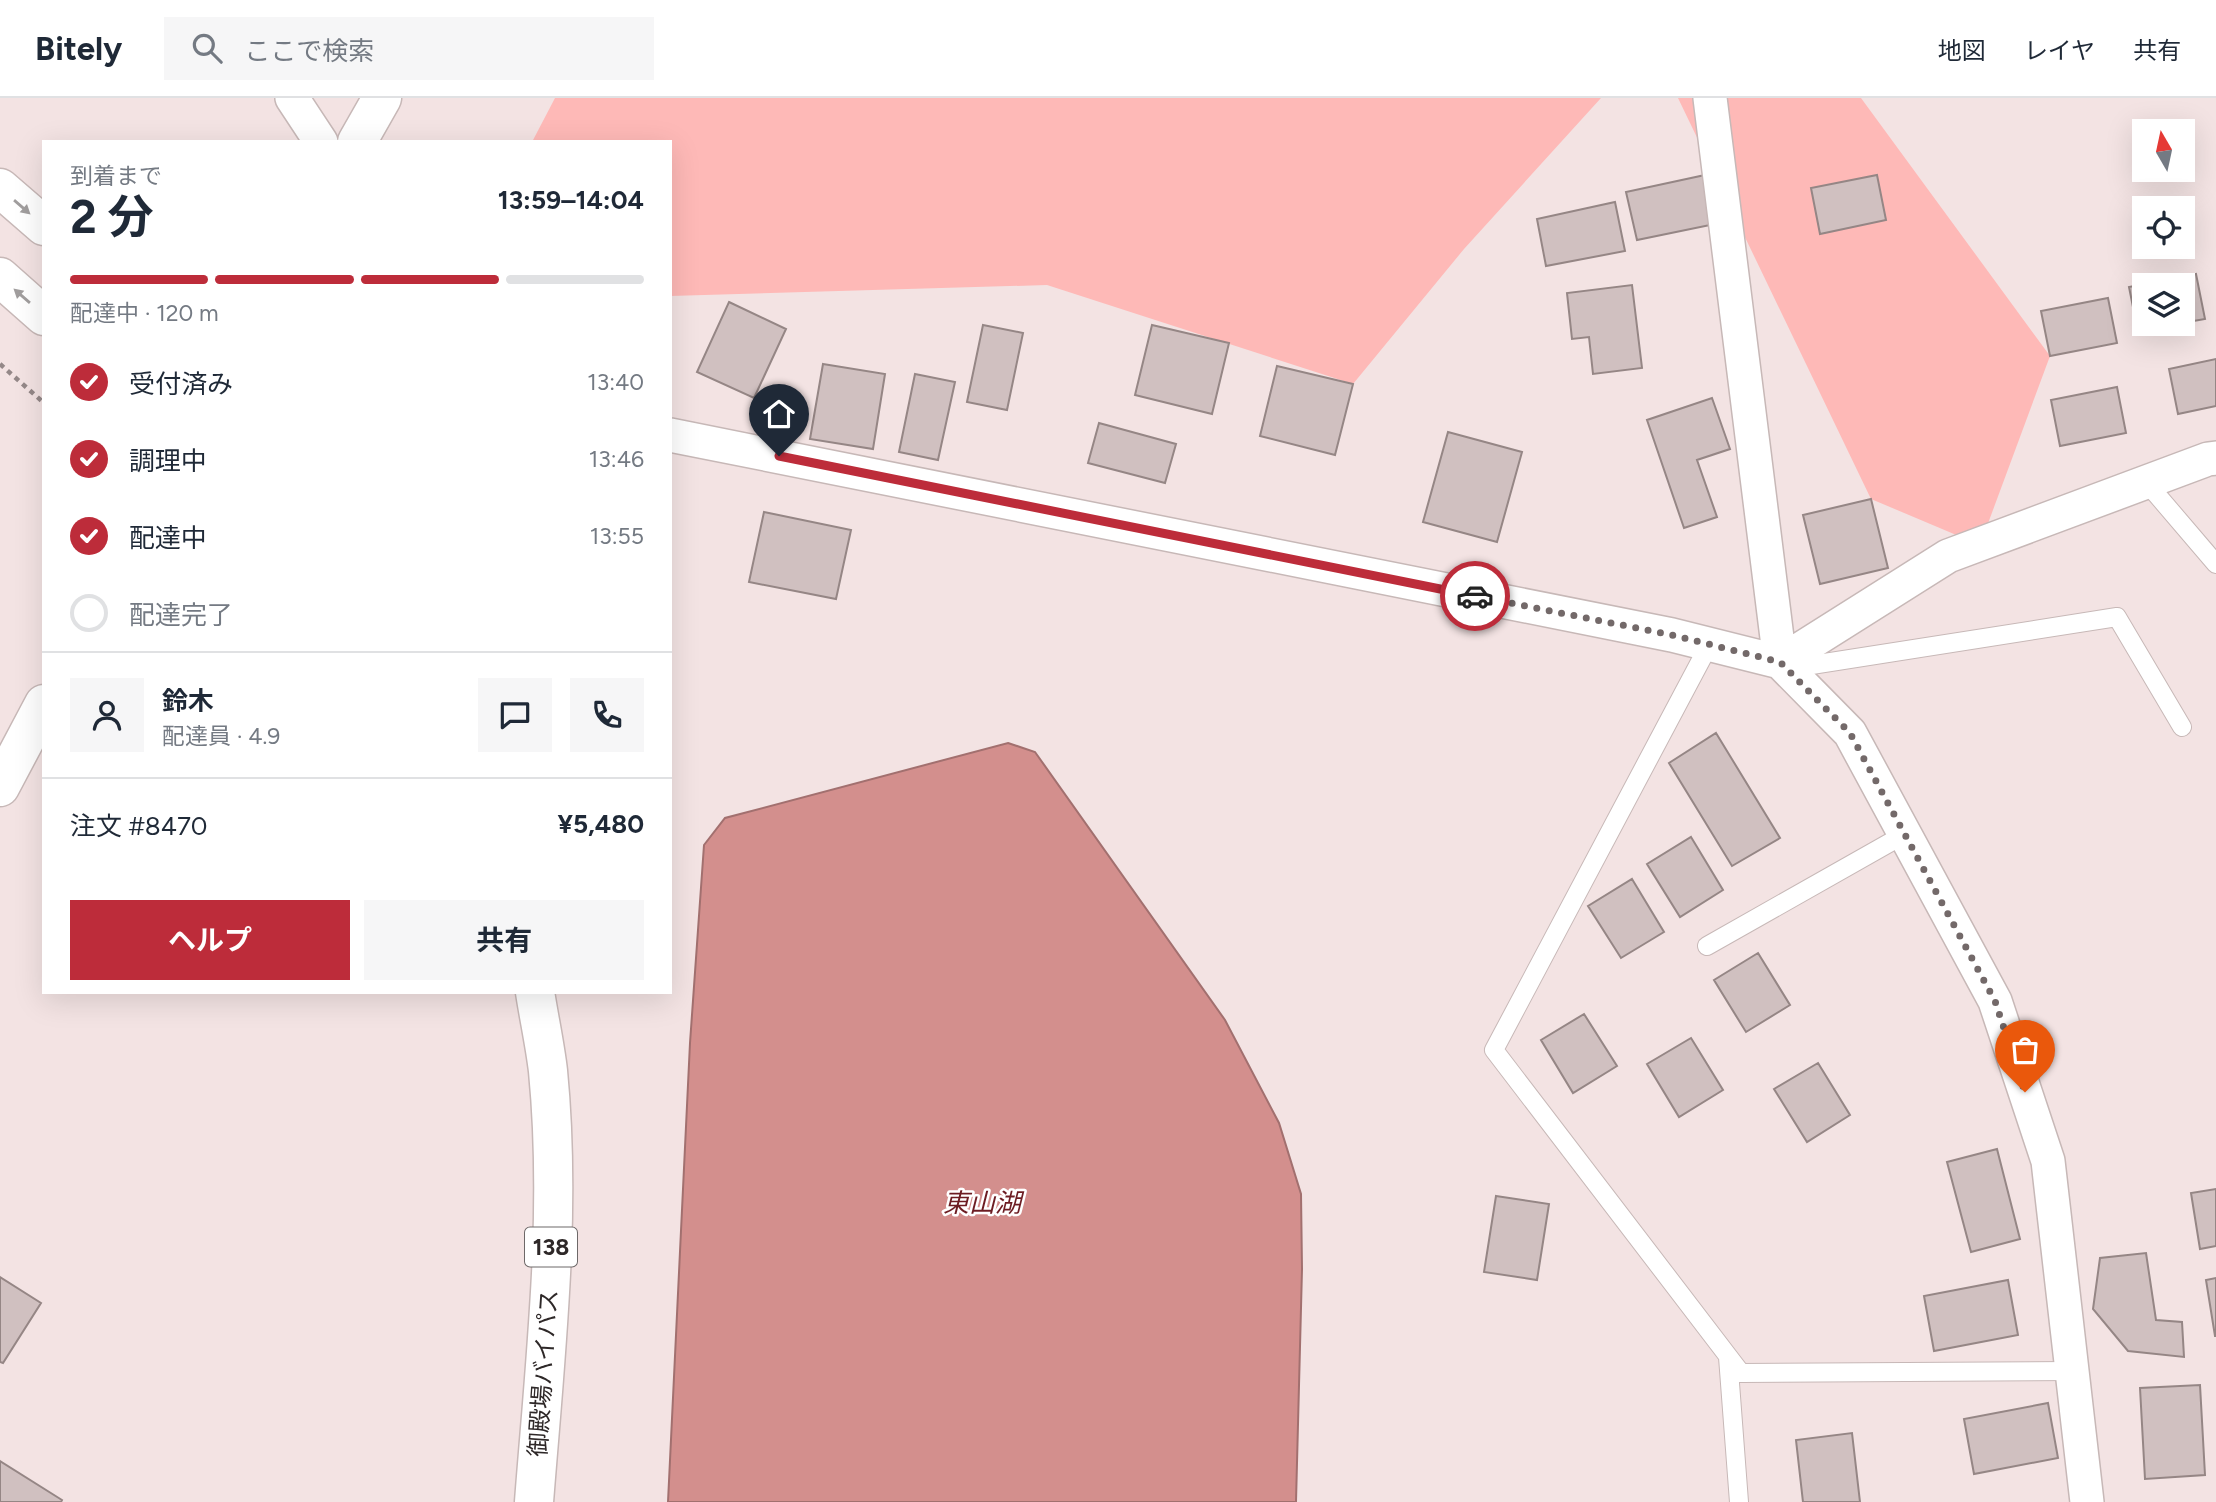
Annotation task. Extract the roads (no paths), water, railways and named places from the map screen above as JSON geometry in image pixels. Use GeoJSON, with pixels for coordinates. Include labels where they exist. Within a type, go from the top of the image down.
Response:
{"type":"FeatureCollection","features":[{"type":"Feature","properties":{"kind":"main road"},"geometry":{"type":"LineString","coordinates":[[358,140],[382,98]]}},
{"type":"Feature","properties":{"kind":"main road"},"geometry":{"type":"LineString","coordinates":[[0,188],[42,224]]}},
{"type":"Feature","properties":{"kind":"main road"},"geometry":{"type":"LineString","coordinates":[[0,277],[42,314]]}},
{"type":"Feature","properties":{"kind":"main road"},"geometry":{"type":"LineString","coordinates":[[0,787],[42,708]]}},
{"type":"Feature","properties":{"kind":"main road","name":"御殿場バイパス"},"geometry":{"type":"LineString","coordinates":[[534,1502],[550,1289],[553,1171],[548,1071],[535,994]]}},
{"type":"Feature","properties":{"kind":"street"},"geometry":{"type":"LineString","coordinates":[[292,98],[320,140]]}},
{"type":"Feature","properties":{"kind":"street"},"geometry":{"type":"LineString","coordinates":[[1710,98],[1783,665]]}},
{"type":"Feature","properties":{"kind":"street"},"geometry":{"type":"LineString","coordinates":[[672,435],[1672,635],[1783,665],[1850,733],[1995,1001],[2048,1161],[2087,1502]]}},
{"type":"Feature","properties":{"kind":"street"},"geometry":{"type":"LineString","coordinates":[[1783,665],[1948,556],[2216,458]]}},
{"type":"Feature","properties":{"kind":"lane"},"geometry":{"type":"LineString","coordinates":[[2146,482],[2216,564]]}},
{"type":"Feature","properties":{"kind":"lane"},"geometry":{"type":"LineString","coordinates":[[1783,665],[2117,617],[2182,727]]}},
{"type":"Feature","properties":{"kind":"lane"},"geometry":{"type":"LineString","coordinates":[[1709,645],[1494,1049],[1741,1373],[2072,1371]]}},
{"type":"Feature","properties":{"kind":"lane"},"geometry":{"type":"LineString","coordinates":[[1707,946],[1905,834]]}},
{"type":"Feature","properties":{"kind":"lane"},"geometry":{"type":"LineString","coordinates":[[1728,1357],[1739,1502]]}},
{"type":"Feature","properties":{"kind":"water","name":"東山湖"},"geometry":{"type":"Polygon","coordinates":[[[1008,743],[1035,752],[1225,1020],[1279,1123],[1301,1194],[1302,1269],[1296,1502],[668,1502],[690,1043],[704,845],[725,818],[1008,743]]]}}]}
